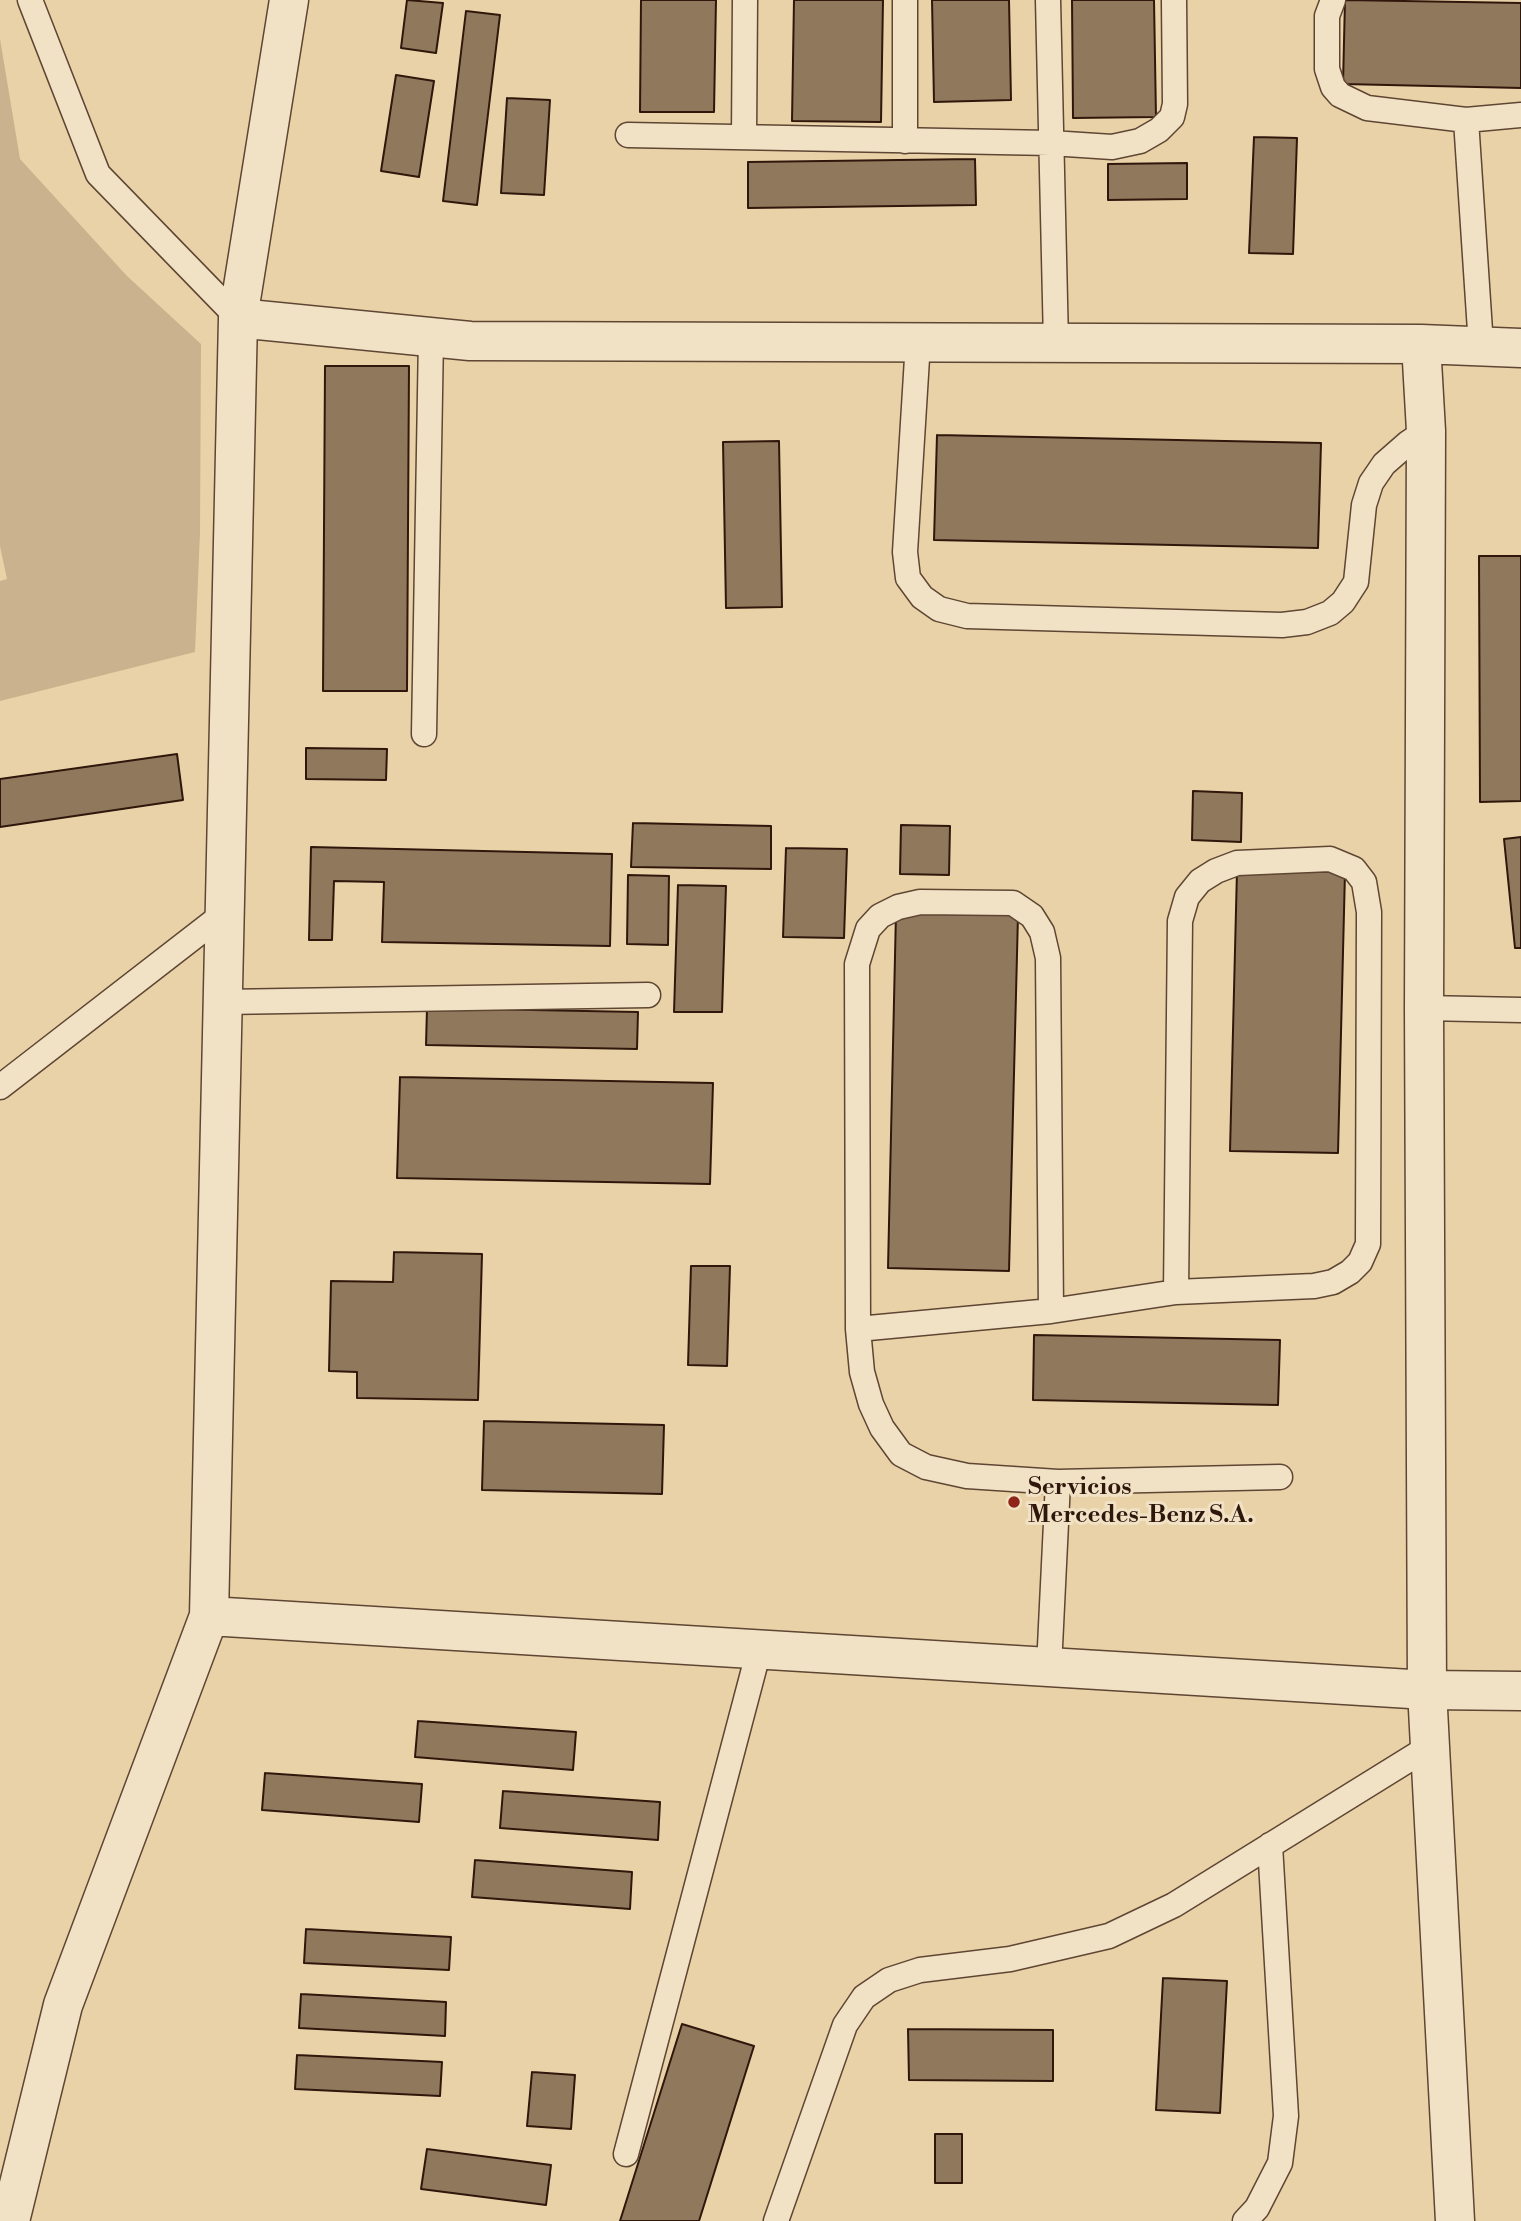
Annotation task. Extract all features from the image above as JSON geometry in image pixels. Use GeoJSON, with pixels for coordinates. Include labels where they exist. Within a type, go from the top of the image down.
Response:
{"type":"FeatureCollection","features":[{"type":"Feature","properties":{"kind":"street"},"geometry":{"type":"LineString","coordinates":[[10,2221],[63,2005],[209,1616],[238,318],[289,0]]}},
{"type":"Feature","properties":{"kind":"street"},"geometry":{"type":"LineString","coordinates":[[238,318],[484,341],[1421,344],[1521,348]]}},
{"type":"Feature","properties":{"kind":"street"},"geometry":{"type":"LineString","coordinates":[[1421,344],[1426,432],[1424,1008],[1427,1690],[1455,2221]]}},
{"type":"Feature","properties":{"kind":"street"},"geometry":{"type":"LineString","coordinates":[[209,1616],[1427,1690],[1521,1691]]}},
{"type":"Feature","properties":{"kind":"lane"},"geometry":{"type":"LineString","coordinates":[[30,0],[98,174],[238,318]]}},
{"type":"Feature","properties":{"kind":"lane"},"geometry":{"type":"LineString","coordinates":[[744,0],[744,137]]}},
{"type":"Feature","properties":{"kind":"lane"},"geometry":{"type":"LineString","coordinates":[[905,0],[905,141]]}},
{"type":"Feature","properties":{"kind":"lane"},"geometry":{"type":"LineString","coordinates":[[1048,0],[1056,343]]}},
{"type":"Feature","properties":{"kind":"lane"},"geometry":{"type":"LineString","coordinates":[[628,135],[1051,143],[1112,147],[1140,141],[1159,130],[1172,117],[1175,104],[1174,0]]}},
{"type":"Feature","properties":{"kind":"lane"},"geometry":{"type":"LineString","coordinates":[[1333,0],[1327,16],[1327,69],[1333,87],[1340,95],[1367,108],[1466,120],[1521,115]]}},
{"type":"Feature","properties":{"kind":"lane"},"geometry":{"type":"LineString","coordinates":[[1466,120],[1481,346]]}},
{"type":"Feature","properties":{"kind":"lane"},"geometry":{"type":"LineString","coordinates":[[424,734],[431,337]]}},
{"type":"Feature","properties":{"kind":"lane"},"geometry":{"type":"LineString","coordinates":[[918,342],[905,552],[908,578],[922,597],[939,609],[967,616],[1282,625],[1307,622],[1330,613],[1343,602],[1356,582],[1364,505],[1371,483],[1384,464],[1408,443],[1426,432]]}},
{"type":"Feature","properties":{"kind":"lane"},"geometry":{"type":"LineString","coordinates":[[858,1329],[1051,1311],[1176,1292],[1314,1286],[1333,1282],[1350,1272],[1360,1262],[1368,1244],[1369,912],[1364,882],[1354,869],[1330,859],[1237,863],[1200,881],[1187,897],[1180,921],[1176,1292]]}},
{"type":"Feature","properties":{"kind":"lane"},"geometry":{"type":"LineString","coordinates":[[1051,1311],[1048,958],[1042,932],[1032,915],[1013,903],[920,902],[898,907],[880,916],[868,929],[858,964],[858,1329],[862,1372],[871,1404],[882,1428],[901,1454],[926,1467],[967,1476],[1058,1482],[1280,1477]]}},
{"type":"Feature","properties":{"kind":"lane"},"geometry":{"type":"LineString","coordinates":[[0,1087],[226,912]]}},
{"type":"Feature","properties":{"kind":"lane"},"geometry":{"type":"LineString","coordinates":[[224,1002],[648,995]]}},
{"type":"Feature","properties":{"kind":"lane"},"geometry":{"type":"LineString","coordinates":[[1424,1008],[1521,1010]]}},
{"type":"Feature","properties":{"kind":"lane"},"geometry":{"type":"LineString","coordinates":[[1049,1667],[1058,1482]]}},
{"type":"Feature","properties":{"kind":"lane"},"geometry":{"type":"LineString","coordinates":[[626,2154],[759,1650]]}},
{"type":"Feature","properties":{"kind":"lane"},"geometry":{"type":"LineString","coordinates":[[776,2221],[845,2025],[864,1997],[889,1980],[920,1970],[1010,1959],[1109,1936],[1174,1905],[1429,1747]]}},
{"type":"Feature","properties":{"kind":"lane"},"geometry":{"type":"LineString","coordinates":[[1245,2221],[1256,2208],[1280,2163],[1286,2116],[1270,1845]]}},
{"type":"Feature","properties":{"kind":"shaded area"},"geometry":{"type":"Polygon","coordinates":[[[0,39],[20,159],[127,276],[201,344],[200,532],[195,652],[0,701],[0,581],[7,579],[0,546],[0,39]]]}},
{"type":"Feature","properties":{"kind":"building"},"geometry":{"type":"Polygon","coordinates":[[[407,0],[443,3],[436,53],[401,48],[407,0]]]}},
{"type":"Feature","properties":{"kind":"building"},"geometry":{"type":"Polygon","coordinates":[[[641,0],[716,0],[714,112],[640,112],[641,0]]]}},
{"type":"Feature","properties":{"kind":"building"},"geometry":{"type":"Polygon","coordinates":[[[794,0],[883,0],[881,122],[792,121],[794,0]]]}},
{"type":"Feature","properties":{"kind":"building"},"geometry":{"type":"Polygon","coordinates":[[[932,0],[1009,0],[1011,100],[934,102],[932,0]]]}},
{"type":"Feature","properties":{"kind":"building"},"geometry":{"type":"Polygon","coordinates":[[[1072,0],[1154,0],[1156,117],[1073,118],[1072,0]]]}},
{"type":"Feature","properties":{"kind":"building"},"geometry":{"type":"Polygon","coordinates":[[[1345,0],[1521,3],[1521,88],[1343,84],[1345,0]]]}},
{"type":"Feature","properties":{"kind":"building"},"geometry":{"type":"Polygon","coordinates":[[[466,11],[500,15],[477,205],[443,201],[466,11]]]}},
{"type":"Feature","properties":{"kind":"building"},"geometry":{"type":"Polygon","coordinates":[[[396,75],[434,81],[419,177],[381,171],[396,75]]]}},
{"type":"Feature","properties":{"kind":"building"},"geometry":{"type":"Polygon","coordinates":[[[507,98],[550,100],[544,195],[501,193],[507,98]]]}},
{"type":"Feature","properties":{"kind":"building"},"geometry":{"type":"Polygon","coordinates":[[[1254,137],[1297,138],[1293,254],[1249,253],[1254,137]]]}},
{"type":"Feature","properties":{"kind":"building"},"geometry":{"type":"Polygon","coordinates":[[[975,159],[976,205],[748,208],[748,162],[975,159]]]}},
{"type":"Feature","properties":{"kind":"building"},"geometry":{"type":"Polygon","coordinates":[[[1187,163],[1187,199],[1108,200],[1108,164],[1187,163]]]}},
{"type":"Feature","properties":{"kind":"building"},"geometry":{"type":"Polygon","coordinates":[[[325,366],[409,366],[407,691],[323,691],[325,366]]]}},
{"type":"Feature","properties":{"kind":"building"},"geometry":{"type":"Polygon","coordinates":[[[937,435],[1321,443],[1318,548],[934,540],[937,435]]]}},
{"type":"Feature","properties":{"kind":"building"},"geometry":{"type":"Polygon","coordinates":[[[779,441],[782,607],[726,608],[723,442],[779,441]]]}},
{"type":"Feature","properties":{"kind":"building"},"geometry":{"type":"Polygon","coordinates":[[[1479,556],[1521,556],[1521,801],[1480,802],[1479,556]]]}},
{"type":"Feature","properties":{"kind":"building"},"geometry":{"type":"Polygon","coordinates":[[[306,748],[387,749],[386,780],[306,779],[306,748]]]}},
{"type":"Feature","properties":{"kind":"building"},"geometry":{"type":"Polygon","coordinates":[[[177,754],[183,800],[0,827],[0,779],[177,754]]]}},
{"type":"Feature","properties":{"kind":"building"},"geometry":{"type":"Polygon","coordinates":[[[1193,791],[1242,793],[1241,842],[1192,840],[1193,791]]]}},
{"type":"Feature","properties":{"kind":"building"},"geometry":{"type":"Polygon","coordinates":[[[633,823],[771,826],[771,869],[631,867],[633,823]]]}},
{"type":"Feature","properties":{"kind":"building"},"geometry":{"type":"Polygon","coordinates":[[[901,825],[950,826],[949,875],[900,874],[901,825]]]}},
{"type":"Feature","properties":{"kind":"building"},"geometry":{"type":"Polygon","coordinates":[[[1521,837],[1521,948],[1515,948],[1504,839],[1521,837]]]}},
{"type":"Feature","properties":{"kind":"building"},"geometry":{"type":"Polygon","coordinates":[[[311,847],[612,854],[610,946],[382,942],[384,882],[334,881],[332,940],[309,940],[311,847]]]}},
{"type":"Feature","properties":{"kind":"building"},"geometry":{"type":"Polygon","coordinates":[[[786,848],[847,849],[844,938],[783,937],[786,848]]]}},
{"type":"Feature","properties":{"kind":"building"},"geometry":{"type":"Polygon","coordinates":[[[1237,870],[1345,872],[1338,1153],[1230,1151],[1237,870]]]}},
{"type":"Feature","properties":{"kind":"building"},"geometry":{"type":"Polygon","coordinates":[[[628,875],[669,876],[668,945],[627,944],[628,875]]]}},
{"type":"Feature","properties":{"kind":"building"},"geometry":{"type":"Polygon","coordinates":[[[678,885],[726,886],[722,1012],[674,1012],[678,885]]]}},
{"type":"Feature","properties":{"kind":"building"},"geometry":{"type":"Polygon","coordinates":[[[896,912],[1018,915],[1009,1271],[888,1268],[896,912]]]}},
{"type":"Feature","properties":{"kind":"building"},"geometry":{"type":"Polygon","coordinates":[[[427,1008],[638,1012],[637,1049],[426,1045],[427,1008]]]}},
{"type":"Feature","properties":{"kind":"building"},"geometry":{"type":"Polygon","coordinates":[[[400,1077],[713,1083],[710,1184],[397,1178],[400,1077]]]}},
{"type":"Feature","properties":{"kind":"building"},"geometry":{"type":"Polygon","coordinates":[[[394,1252],[482,1254],[478,1400],[357,1398],[357,1372],[329,1371],[331,1281],[393,1282],[394,1252]]]}},
{"type":"Feature","properties":{"kind":"building"},"geometry":{"type":"Polygon","coordinates":[[[691,1266],[730,1266],[727,1366],[688,1365],[691,1266]]]}},
{"type":"Feature","properties":{"kind":"building"},"geometry":{"type":"Polygon","coordinates":[[[1034,1335],[1280,1340],[1278,1405],[1033,1400],[1034,1335]]]}},
{"type":"Feature","properties":{"kind":"building"},"geometry":{"type":"Polygon","coordinates":[[[484,1421],[664,1425],[662,1494],[482,1490],[484,1421]]]}},
{"type":"Feature","properties":{"kind":"building"},"geometry":{"type":"Polygon","coordinates":[[[418,1721],[576,1732],[573,1770],[415,1757],[418,1721]]]}},
{"type":"Feature","properties":{"kind":"building"},"geometry":{"type":"Polygon","coordinates":[[[265,1773],[422,1784],[419,1822],[262,1810],[265,1773]]]}},
{"type":"Feature","properties":{"kind":"building"},"geometry":{"type":"Polygon","coordinates":[[[503,1791],[660,1802],[658,1840],[500,1828],[503,1791]]]}},
{"type":"Feature","properties":{"kind":"building"},"geometry":{"type":"Polygon","coordinates":[[[475,1860],[632,1872],[630,1909],[472,1897],[475,1860]]]}},
{"type":"Feature","properties":{"kind":"building"},"geometry":{"type":"Polygon","coordinates":[[[306,1929],[451,1937],[449,1970],[304,1963],[306,1929]]]}},
{"type":"Feature","properties":{"kind":"building"},"geometry":{"type":"Polygon","coordinates":[[[1163,1978],[1227,1981],[1220,2113],[1156,2110],[1163,1978]]]}},
{"type":"Feature","properties":{"kind":"building"},"geometry":{"type":"Polygon","coordinates":[[[301,1994],[446,2002],[445,2036],[299,2028],[301,1994]]]}},
{"type":"Feature","properties":{"kind":"building"},"geometry":{"type":"Polygon","coordinates":[[[682,2024],[754,2046],[699,2221],[620,2221],[682,2024]]]}},
{"type":"Feature","properties":{"kind":"building"},"geometry":{"type":"Polygon","coordinates":[[[908,2029],[1053,2030],[1053,2081],[909,2080],[908,2029]]]}},
{"type":"Feature","properties":{"kind":"building"},"geometry":{"type":"Polygon","coordinates":[[[297,2055],[442,2062],[440,2096],[295,2089],[297,2055]]]}},
{"type":"Feature","properties":{"kind":"building"},"geometry":{"type":"Polygon","coordinates":[[[532,2072],[575,2075],[571,2129],[527,2126],[532,2072]]]}},
{"type":"Feature","properties":{"kind":"building"},"geometry":{"type":"Polygon","coordinates":[[[935,2134],[962,2134],[962,2183],[935,2183],[935,2134]]]}},
{"type":"Feature","properties":{"kind":"building"},"geometry":{"type":"Polygon","coordinates":[[[427,2149],[551,2165],[546,2205],[421,2189],[427,2149]]]}},
{"type":"Feature","properties":{"kind":"place","name":"Servicios Mercedes-Benz S.A."},"geometry":{"type":"Point","coordinates":[1014,1502]}}]}
